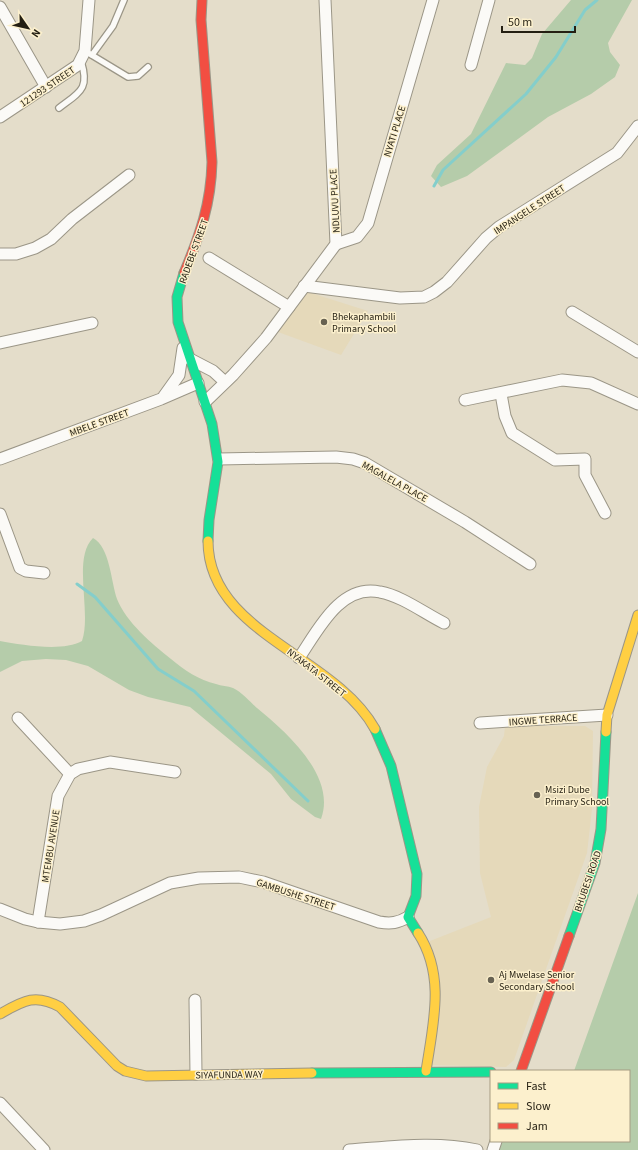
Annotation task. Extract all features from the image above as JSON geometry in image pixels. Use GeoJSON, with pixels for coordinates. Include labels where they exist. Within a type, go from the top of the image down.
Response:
{"type":"FeatureCollection","features":[{"type":"Feature","properties":{"kind":"street","name":"121293 STREET"},"geometry":{"type":"LineString","coordinates":[[0,117],[75,68],[89,52],[89,0]]}},
{"type":"Feature","properties":{"kind":"street","name":"RADEBE STREET"},"geometry":{"type":"LineString","coordinates":[[202,0],[201,20],[212,162],[212,181],[204,222],[179,289],[176,305],[183,345],[205,402]]}},
{"type":"Feature","properties":{"kind":"street","name":"NDLUVU PLACE"},"geometry":{"type":"LineString","coordinates":[[205,402],[233,375],[266,338],[336,244],[333,215],[325,0]]}},
{"type":"Feature","properties":{"kind":"street","name":"NYATI PLACE"},"geometry":{"type":"LineString","coordinates":[[336,244],[357,237],[368,223],[433,0]]}},
{"type":"Feature","properties":{"kind":"street"},"geometry":{"type":"LineString","coordinates":[[471,65],[489,0]]}},
{"type":"Feature","properties":{"kind":"street"},"geometry":{"type":"LineString","coordinates":[[0,7],[46,87]]}},
{"type":"Feature","properties":{"kind":"street","name":"IMPANGELE STREET"},"geometry":{"type":"LineString","coordinates":[[304,286],[400,298],[424,297],[434,292],[447,282],[486,238],[499,227],[617,153],[638,126]]}},
{"type":"Feature","properties":{"kind":"street"},"geometry":{"type":"LineString","coordinates":[[0,254],[22,252],[35,248],[50,239],[72,219],[129,175]]}},
{"type":"Feature","properties":{"kind":"street"},"geometry":{"type":"LineString","coordinates":[[209,258],[289,307]]}},
{"type":"Feature","properties":{"kind":"street"},"geometry":{"type":"LineString","coordinates":[[572,312],[638,352]]}},
{"type":"Feature","properties":{"kind":"street"},"geometry":{"type":"LineString","coordinates":[[0,343],[92,324]]}},
{"type":"Feature","properties":{"kind":"street"},"geometry":{"type":"LineString","coordinates":[[161,399],[168,393],[179,375],[183,345]]}},
{"type":"Feature","properties":{"kind":"street"},"geometry":{"type":"LineString","coordinates":[[188,358],[213,371],[225,382]]}},
{"type":"Feature","properties":{"kind":"street"},"geometry":{"type":"LineString","coordinates":[[465,400],[501,394],[548,382],[574,381],[591,383],[638,404]]}},
{"type":"Feature","properties":{"kind":"street","name":"MBELE STREET"},"geometry":{"type":"LineString","coordinates":[[0,458],[161,399],[198,383]]}},
{"type":"Feature","properties":{"kind":"street"},"geometry":{"type":"LineString","coordinates":[[501,394],[505,416],[512,433],[555,460],[585,459],[585,475],[605,513]]}},
{"type":"Feature","properties":{"kind":"street","name":"NYAKATA STREET"},"geometry":{"type":"LineString","coordinates":[[205,402],[219,459],[216,483],[208,519],[207,541],[209,559],[214,576],[223,593],[242,617],[341,688],[361,708],[372,723],[390,764],[416,871],[417,898],[408,917]]}},
{"type":"Feature","properties":{"kind":"street","name":"MAGALELA PLACE"},"geometry":{"type":"LineString","coordinates":[[219,459],[336,457],[353,459],[366,463],[465,522],[530,564]]}},
{"type":"Feature","properties":{"kind":"street"},"geometry":{"type":"LineString","coordinates":[[0,514],[20,568],[26,571],[44,573]]}},
{"type":"Feature","properties":{"kind":"street"},"geometry":{"type":"LineString","coordinates":[[299,658],[332,611],[342,601],[358,594],[370,591],[386,593],[444,623]]}},
{"type":"Feature","properties":{"kind":"street","name":"BHUBESI ROAD"},"geometry":{"type":"LineString","coordinates":[[522,1070],[599,847],[607,715],[638,615]]}},
{"type":"Feature","properties":{"kind":"street","name":"INGWE TERRACE"},"geometry":{"type":"LineString","coordinates":[[480,723],[607,715]]}},
{"type":"Feature","properties":{"kind":"street"},"geometry":{"type":"LineString","coordinates":[[18,718],[70,774],[78,769],[110,762],[175,772]]}},
{"type":"Feature","properties":{"kind":"street","name":"MTEMBU AVENUE"},"geometry":{"type":"LineString","coordinates":[[38,922],[58,796],[70,774]]}},
{"type":"Feature","properties":{"kind":"street","name":"GAMBUSHE STREET"},"geometry":{"type":"LineString","coordinates":[[0,909],[25,920],[38,922],[60,924],[84,921],[101,915],[170,883],[199,878],[238,877],[263,882],[379,922],[389,924],[398,922],[408,917]]}},
{"type":"Feature","properties":{"kind":"street"},"geometry":{"type":"LineString","coordinates":[[408,917],[425,943],[435,978],[437,999],[426,1071]]}},
{"type":"Feature","properties":{"kind":"street","name":"SIYAFUNDA WAY"},"geometry":{"type":"LineString","coordinates":[[0,1014],[30,999],[46,1000],[60,1007],[117,1066],[124,1071],[146,1076],[426,1071],[490,1072]]}},
{"type":"Feature","properties":{"kind":"street"},"geometry":{"type":"LineString","coordinates":[[195,1000],[196,1074]]}},
{"type":"Feature","properties":{"kind":"street"},"geometry":{"type":"LineString","coordinates":[[0,1103],[44,1150]]}},
{"type":"Feature","properties":{"kind":"street"},"geometry":{"type":"LineString","coordinates":[[349,1150],[456,1146],[477,1150]]}},
{"type":"Feature","properties":{"kind":"lane"},"geometry":{"type":"LineString","coordinates":[[124,0],[113,26],[102,44],[89,52],[128,77],[138,76],[148,67]]}},
{"type":"Feature","properties":{"kind":"lane"},"geometry":{"type":"LineString","coordinates":[[59,108],[77,94],[85,82],[86,75],[81,61]]}},
{"type":"Feature","properties":{"kind":"shaded area","name":"Bhekaphambili Primary School"},"geometry":{"type":"Polygon","coordinates":[[[308,292],[368,311],[341,355],[278,332],[308,292]]]}},
{"type":"Feature","properties":{"kind":"shaded area"},"geometry":{"type":"Polygon","coordinates":[[[505,726],[585,726],[593,731],[592,809],[587,853],[514,1060],[506,1067],[432,1065],[430,941],[491,917],[480,873],[479,807],[487,767],[504,736],[505,726]]]}},
{"type":"Feature","properties":{"kind":"green space"},"geometry":{"type":"Polygon","coordinates":[[[571,0],[632,0],[608,43],[610,52],[620,65],[615,77],[591,94],[548,117],[467,176],[441,187],[431,176],[437,165],[471,134],[506,63],[525,65],[532,58],[542,34],[571,0]]]}},
{"type":"Feature","properties":{"kind":"green space"},"geometry":{"type":"Polygon","coordinates":[[[93,538],[103,549],[121,608],[140,632],[181,667],[192,674],[204,680],[233,688],[240,692],[281,729],[306,756],[322,787],[324,803],[321,819],[315,817],[291,799],[271,774],[190,707],[148,697],[129,690],[88,666],[66,660],[46,659],[22,661],[0,672],[0,641],[31,646],[54,647],[74,644],[82,641],[85,616],[83,572],[84,559],[87,547],[93,538]]]}},
{"type":"Feature","properties":{"kind":"green space"},"geometry":{"type":"Polygon","coordinates":[[[638,893],[638,1150],[494,1150],[497,1142],[630,1142],[630,1070],[574,1070],[638,893]]]}},
{"type":"Feature","properties":{"kind":"waterway"},"geometry":{"type":"LineString","coordinates":[[434,186],[443,170],[526,94],[556,57],[585,10],[597,0]]}},
{"type":"Feature","properties":{"kind":"waterway"},"geometry":{"type":"LineString","coordinates":[[77,584],[95,597],[158,669],[194,691],[308,801]]}},
{"type":"Feature","properties":{"kind":"traffic: fast"},"geometry":{"type":"LineString","coordinates":[[184,273],[177,297],[178,322],[212,424],[218,462],[209,520],[208,541]]}},
{"type":"Feature","properties":{"kind":"traffic: fast"},"geometry":{"type":"LineString","coordinates":[[375,729],[391,766],[417,874],[416,896],[408,917],[418,933]]}},
{"type":"Feature","properties":{"kind":"traffic: fast"},"geometry":{"type":"LineString","coordinates":[[569,936],[595,863],[601,829],[606,732]]}},
{"type":"Feature","properties":{"kind":"traffic: fast"},"geometry":{"type":"LineString","coordinates":[[312,1073],[490,1072]]}},
{"type":"Feature","properties":{"kind":"traffic: slow"},"geometry":{"type":"LineString","coordinates":[[208,541],[213,572],[228,599],[250,621],[276,642],[332,681],[356,703],[375,729]]}},
{"type":"Feature","properties":{"kind":"traffic: slow"},"geometry":{"type":"LineString","coordinates":[[606,732],[607,715],[638,615]]}},
{"type":"Feature","properties":{"kind":"traffic: slow"},"geometry":{"type":"LineString","coordinates":[[418,933],[427,949],[435,983],[434,1018],[426,1071]]}},
{"type":"Feature","properties":{"kind":"traffic: slow"},"geometry":{"type":"LineString","coordinates":[[0,1014],[22,1002],[29,1000],[43,1000],[51,1003],[60,1007],[117,1066],[125,1071],[146,1076],[312,1073]]}},
{"type":"Feature","properties":{"kind":"traffic: jam"},"geometry":{"type":"LineString","coordinates":[[184,273],[204,219],[212,162],[201,20],[202,0]]}},
{"type":"Feature","properties":{"kind":"traffic: jam"},"geometry":{"type":"LineString","coordinates":[[521,1070],[569,936]]}},
{"type":"Feature","properties":{"kind":"place","name":"Bhekaphambili Primary School"},"geometry":{"type":"Point","coordinates":[324,322]}},
{"type":"Feature","properties":{"kind":"place","name":"Msizi Dube Primary School"},"geometry":{"type":"Point","coordinates":[537,795]}},
{"type":"Feature","properties":{"kind":"place","name":"Aj Mwelase Senior Secondary School"},"geometry":{"type":"Point","coordinates":[491,980]}}]}
